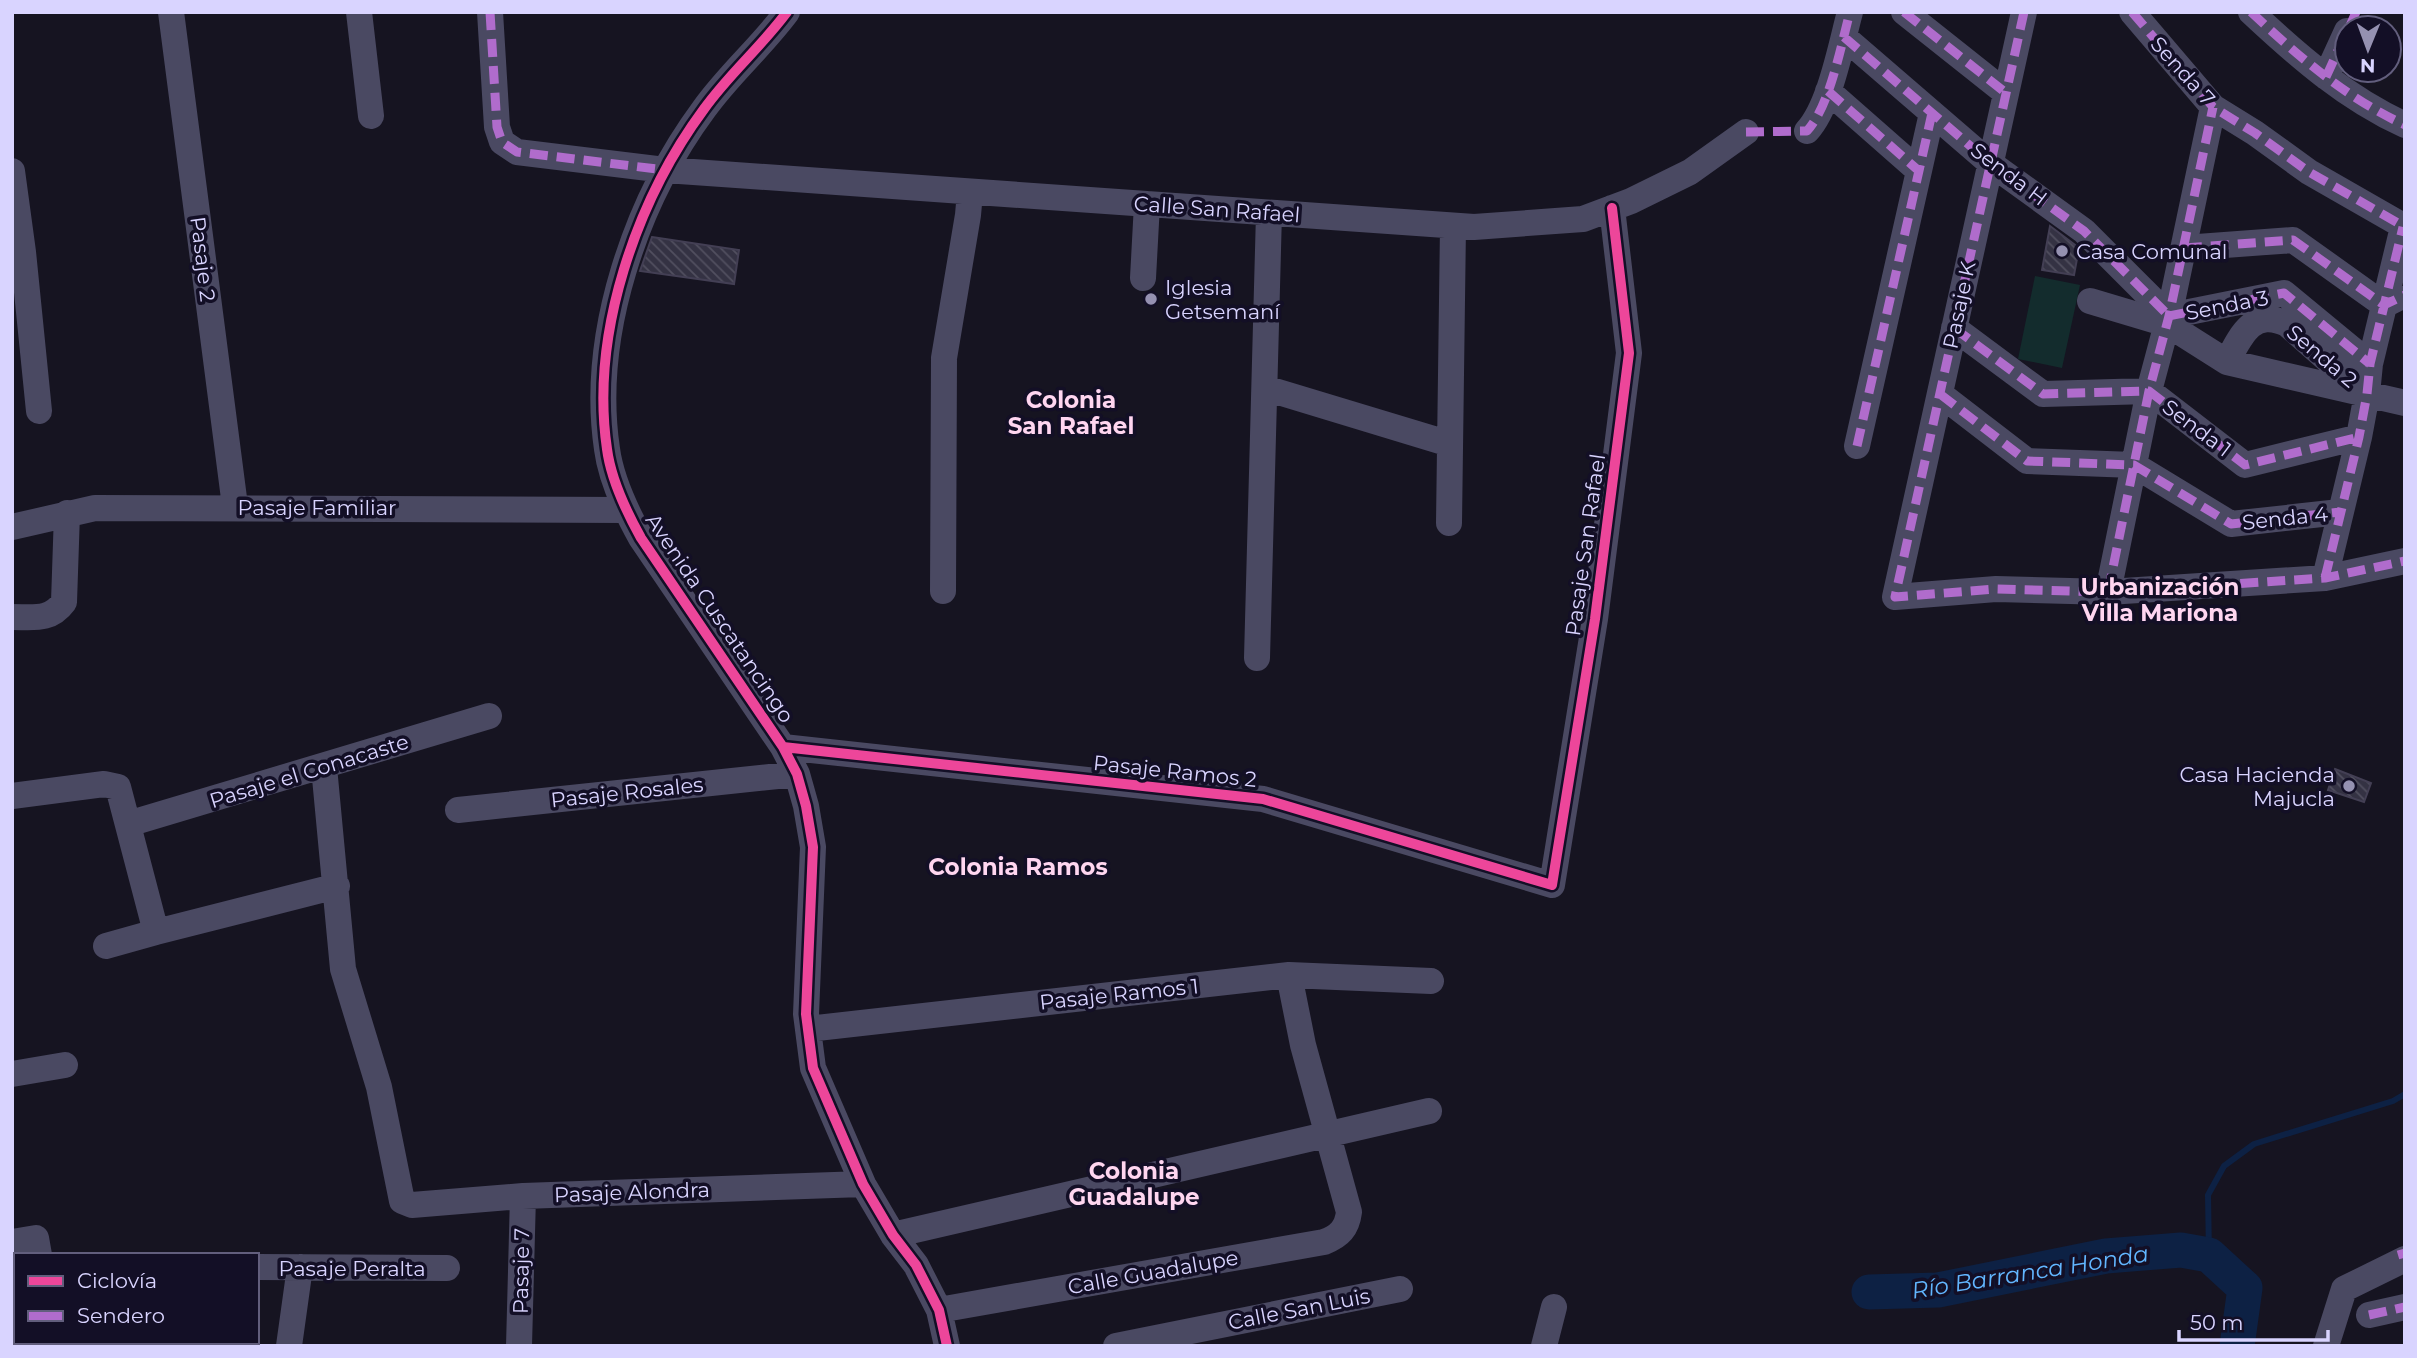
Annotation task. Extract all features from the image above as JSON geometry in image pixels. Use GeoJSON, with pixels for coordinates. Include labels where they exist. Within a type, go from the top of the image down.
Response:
{"type":"FeatureCollection","features":[{"type":"Feature","properties":{"kind":"street","name":"Pasaje 2"},"geometry":{"type":"LineString","coordinates":[[171,12],[235,506]]}},
{"type":"Feature","properties":{"kind":"street"},"geometry":{"type":"LineString","coordinates":[[359,12],[371,116]]}},
{"type":"Feature","properties":{"kind":"street"},"geometry":{"type":"LineString","coordinates":[[490,12],[497,127],[502,142],[517,152],[665,170]]}},
{"type":"Feature","properties":{"kind":"street","name":"Avenida Cuscatancingo"},"geometry":{"type":"LineString","coordinates":[[786,12],[774,29],[733,71],[702,111],[665,170],[629,252],[613,314],[602,382],[607,450],[625,510],[641,538],[783,747],[797,774],[813,847],[807,957],[808,1029],[813,1068],[863,1184],[893,1235],[916,1265],[939,1310],[947,1346]]}},
{"type":"Feature","properties":{"kind":"street"},"geometry":{"type":"LineString","coordinates":[[1904,12],[2006,93]]}},
{"type":"Feature","properties":{"kind":"street","name":"Pasaje K"},"geometry":{"type":"LineString","coordinates":[[2024,12],[1895,597],[1996,589],[2108,592]]}},
{"type":"Feature","properties":{"kind":"street","name":"Senda 7"},"geometry":{"type":"LineString","coordinates":[[2132,12],[2213,107],[2309,172],[2404,227]]}},
{"type":"Feature","properties":{"kind":"street"},"geometry":{"type":"LineString","coordinates":[[2251,12],[2342,90],[2405,125]]}},
{"type":"Feature","properties":{"kind":"street"},"geometry":{"type":"LineString","coordinates":[[1807,131],[1814,124],[1828,91],[1847,25]]}},
{"type":"Feature","properties":{"kind":"street","name":"Senda H"},"geometry":{"type":"LineString","coordinates":[[1847,25],[1932,113],[1990,163],[2084,231],[2168,320]]}},
{"type":"Feature","properties":{"kind":"street"},"geometry":{"type":"LineString","coordinates":[[2326,77],[2333,62]]}},
{"type":"Feature","properties":{"kind":"street"},"geometry":{"type":"LineString","coordinates":[[1828,91],[1919,171]]}},
{"type":"Feature","properties":{"kind":"street"},"geometry":{"type":"LineString","coordinates":[[2213,107],[2168,320],[2149,391],[2108,592],[2325,578],[2405,561]]}},
{"type":"Feature","properties":{"kind":"street"},"geometry":{"type":"LineString","coordinates":[[1857,446],[1932,113]]}},
{"type":"Feature","properties":{"kind":"street","name":"Calle San Rafael"},"geometry":{"type":"LineString","coordinates":[[665,170],[1474,227],[1583,219],[1631,201],[1690,172],[1746,132]]}},
{"type":"Feature","properties":{"kind":"street"},"geometry":{"type":"LineString","coordinates":[[12,171],[39,411]]}},
{"type":"Feature","properties":{"kind":"street"},"geometry":{"type":"LineString","coordinates":[[943,591],[944,358],[970,192]]}},
{"type":"Feature","properties":{"kind":"street"},"geometry":{"type":"LineString","coordinates":[[1143,278],[1147,204]]}},
{"type":"Feature","properties":{"kind":"street","name":"Pasaje San Rafael"},"geometry":{"type":"LineString","coordinates":[[1552,885],[1595,619],[1629,353],[1612,208]]}},
{"type":"Feature","properties":{"kind":"street"},"geometry":{"type":"LineString","coordinates":[[1257,658],[1269,213]]}},
{"type":"Feature","properties":{"kind":"street"},"geometry":{"type":"LineString","coordinates":[[1449,523],[1453,226]]}},
{"type":"Feature","properties":{"kind":"street"},"geometry":{"type":"LineString","coordinates":[[2325,578],[2359,437],[2370,364],[2394,300],[2404,227]]}},
{"type":"Feature","properties":{"kind":"street"},"geometry":{"type":"LineString","coordinates":[[2184,248],[2293,240],[2394,300]]}},
{"type":"Feature","properties":{"kind":"street","name":"Senda 3"},"geometry":{"type":"LineString","coordinates":[[2168,320],[2284,293]]}},
{"type":"Feature","properties":{"kind":"street","name":"Senda 2"},"geometry":{"type":"LineString","coordinates":[[2284,293],[2370,364]]}},
{"type":"Feature","properties":{"kind":"street"},"geometry":{"type":"LineString","coordinates":[[2090,301],[2168,320],[2227,362],[2405,403]]}},
{"type":"Feature","properties":{"kind":"street","name":"Senda 3"},"geometry":{"type":"LineString","coordinates":[[2227,362],[2250,325],[2258,320],[2276,319]]}},
{"type":"Feature","properties":{"kind":"street","name":"Senda 2"},"geometry":{"type":"LineString","coordinates":[[2276,319],[2287,324],[2367,394]]}},
{"type":"Feature","properties":{"kind":"street"},"geometry":{"type":"LineString","coordinates":[[1954,328],[2043,394],[2149,391]]}},
{"type":"Feature","properties":{"kind":"street"},"geometry":{"type":"LineString","coordinates":[[1265,388],[1450,444]]}},
{"type":"Feature","properties":{"kind":"street","name":"Senda 1"},"geometry":{"type":"LineString","coordinates":[[2149,391],[2245,465],[2359,437]]}},
{"type":"Feature","properties":{"kind":"street"},"geometry":{"type":"LineString","coordinates":[[1940,394],[2027,461],[2134,465]]}},
{"type":"Feature","properties":{"kind":"street","name":"Senda 4"},"geometry":{"type":"LineString","coordinates":[[2134,465],[2231,524],[2340,512]]}},
{"type":"Feature","properties":{"kind":"street","name":"Pasaje Familiar"},"geometry":{"type":"LineString","coordinates":[[12,527],[95,508],[235,506],[625,510]]}},
{"type":"Feature","properties":{"kind":"street"},"geometry":{"type":"LineString","coordinates":[[12,617],[46,617],[56,612],[64,602],[67,513]]}},
{"type":"Feature","properties":{"kind":"street","name":"Pasaje el Conacaste"},"geometry":{"type":"LineString","coordinates":[[128,824],[489,716]]}},
{"type":"Feature","properties":{"kind":"street","name":"Pasaje Ramos 2"},"geometry":{"type":"LineString","coordinates":[[783,747],[1263,799],[1552,885]]}},
{"type":"Feature","properties":{"kind":"street"},"geometry":{"type":"LineString","coordinates":[[106,946],[337,886],[324,767]]}},
{"type":"Feature","properties":{"kind":"street","name":"Pasaje Rosales"},"geometry":{"type":"LineString","coordinates":[[458,810],[797,774]]}},
{"type":"Feature","properties":{"kind":"street"},"geometry":{"type":"LineString","coordinates":[[12,796],[104,784],[118,787],[156,932]]}},
{"type":"Feature","properties":{"kind":"street","name":"Pasaje Alondra"},"geometry":{"type":"LineString","coordinates":[[337,886],[343,969],[379,1087],[402,1201],[412,1205],[523,1196],[863,1184]]}},
{"type":"Feature","properties":{"kind":"street"},"geometry":{"type":"LineString","coordinates":[[1289,975],[1303,1045],[1328,1134]]}},
{"type":"Feature","properties":{"kind":"street","name":"Pasaje Ramos 1"},"geometry":{"type":"LineString","coordinates":[[808,1029],[1289,975],[1430,981]]}},
{"type":"Feature","properties":{"kind":"street"},"geometry":{"type":"LineString","coordinates":[[12,1074],[65,1065]]}},
{"type":"Feature","properties":{"kind":"street"},"geometry":{"type":"LineString","coordinates":[[893,1235],[1429,1111]]}},
{"type":"Feature","properties":{"kind":"street","name":"Calle Guadalupe"},"geometry":{"type":"LineString","coordinates":[[939,1310],[1324,1242],[1337,1237],[1348,1222],[1349,1212],[1328,1134]]}},
{"type":"Feature","properties":{"kind":"street","name":"Pasaje 7"},"geometry":{"type":"LineString","coordinates":[[519,1346],[523,1196]]}},
{"type":"Feature","properties":{"kind":"street"},"geometry":{"type":"LineString","coordinates":[[2326,1346],[2344,1289],[2402,1256]]}},
{"type":"Feature","properties":{"kind":"street","name":"Pasaje Peralta"},"geometry":{"type":"LineString","coordinates":[[259,1267],[447,1268]]}},
{"type":"Feature","properties":{"kind":"street"},"geometry":{"type":"LineString","coordinates":[[289,1346],[300,1267]]}},
{"type":"Feature","properties":{"kind":"street","name":"Calle San Luis"},"geometry":{"type":"LineString","coordinates":[[1116,1346],[1400,1289]]}},
{"type":"Feature","properties":{"kind":"street"},"geometry":{"type":"LineString","coordinates":[[1544,1346],[1554,1307]]}},
{"type":"Feature","properties":{"kind":"street"},"geometry":{"type":"LineString","coordinates":[[2369,1315],[2405,1307]]}},
{"type":"Feature","properties":{"kind":"green space"},"geometry":{"type":"Polygon","coordinates":[[[2035,276],[2080,285],[2062,368],[2018,359],[2035,276]]]}},
{"type":"Feature","properties":{"kind":"building","name":"Casa Comunal"},"geometry":{"type":"Polygon","coordinates":[[[2050,226],[2079,248],[2074,275],[2042,270],[2050,226]]]}},
{"type":"Feature","properties":{"kind":"building"},"geometry":{"type":"Polygon","coordinates":[[[652,237],[739,250],[734,284],[640,271],[652,237]]]}},
{"type":"Feature","properties":{"kind":"building","name":"Casa Hacienda Majucla"},"geometry":{"type":"Polygon","coordinates":[[[2335,769],[2371,783],[2364,802],[2328,790],[2335,769]]]}},
{"type":"Feature","properties":{"kind":"waterway"},"geometry":{"type":"LineString","coordinates":[[2209,1255],[2208,1195],[2224,1166],[2254,1144],[2393,1101],[2405,1094]]}},
{"type":"Feature","properties":{"kind":"waterway","name":"Río Barranca Honda"},"geometry":{"type":"LineString","coordinates":[[1869,1292],[1938,1290],[2106,1256],[2181,1250],[2209,1255],[2245,1288],[2237,1346]]}},
{"type":"Feature","properties":{"kind":"marked path"},"geometry":{"type":"LineString","coordinates":[[490,12],[497,127],[502,142],[517,152],[665,170]]}},
{"type":"Feature","properties":{"kind":"marked path"},"geometry":{"type":"LineString","coordinates":[[1746,132],[1807,131],[1828,91],[1850,12]]}},
{"type":"Feature","properties":{"kind":"marked path"},"geometry":{"type":"LineString","coordinates":[[1904,12],[2006,93]]}},
{"type":"Feature","properties":{"kind":"marked path"},"geometry":{"type":"LineString","coordinates":[[2024,12],[1895,597],[1996,589],[2108,592],[2325,578],[2405,561]]}},
{"type":"Feature","properties":{"kind":"marked path"},"geometry":{"type":"LineString","coordinates":[[2132,12],[2213,107],[2309,172],[2405,227]]}},
{"type":"Feature","properties":{"kind":"marked path"},"geometry":{"type":"LineString","coordinates":[[2251,12],[2343,89],[2405,125]]}},
{"type":"Feature","properties":{"kind":"marked path"},"geometry":{"type":"LineString","coordinates":[[1844,37],[1990,163],[2084,231],[2169,316],[2284,293],[2370,364]]}},
{"type":"Feature","properties":{"kind":"marked path"},"geometry":{"type":"LineString","coordinates":[[2326,77],[2333,62]]}},
{"type":"Feature","properties":{"kind":"marked path"},"geometry":{"type":"LineString","coordinates":[[1828,91],[1919,171]]}},
{"type":"Feature","properties":{"kind":"marked path"},"geometry":{"type":"LineString","coordinates":[[2108,592],[2149,391],[2169,316],[2213,107]]}},
{"type":"Feature","properties":{"kind":"marked path"},"geometry":{"type":"LineString","coordinates":[[1857,446],[1932,113]]}},
{"type":"Feature","properties":{"kind":"marked path"},"geometry":{"type":"LineString","coordinates":[[2325,578],[2359,437],[2370,364],[2403,227]]}},
{"type":"Feature","properties":{"kind":"marked path"},"geometry":{"type":"LineString","coordinates":[[2184,248],[2293,240],[2384,305],[2405,295]]}},
{"type":"Feature","properties":{"kind":"marked path"},"geometry":{"type":"LineString","coordinates":[[1954,328],[2043,394],[2149,391],[2245,465],[2359,437]]}},
{"type":"Feature","properties":{"kind":"marked path"},"geometry":{"type":"LineString","coordinates":[[1940,394],[2027,461],[2134,465],[2231,524],[2340,512]]}},
{"type":"Feature","properties":{"kind":"marked path"},"geometry":{"type":"LineString","coordinates":[[2398,1255],[2405,1253]]}},
{"type":"Feature","properties":{"kind":"marked path"},"geometry":{"type":"LineString","coordinates":[[2369,1315],[2405,1307]]}},
{"type":"Feature","properties":{"kind":"cycle path"},"geometry":{"type":"LineString","coordinates":[[787,12],[704,109],[680,145],[639,227],[612,315],[605,360],[603,405],[607,449],[620,495],[641,538],[783,747],[797,774],[813,847],[806,1014],[813,1068],[863,1184],[893,1235],[916,1265],[939,1310],[947,1346]]}},
{"type":"Feature","properties":{"kind":"cycle path"},"geometry":{"type":"LineString","coordinates":[[783,747],[1263,799],[1552,885],[1595,619],[1629,353],[1612,208]]}},
{"type":"Feature","properties":{"kind":"place","name":"Casa Comunal"},"geometry":{"type":"Point","coordinates":[2062,251]}},
{"type":"Feature","properties":{"kind":"place","name":"Iglesia Getsemaní"},"geometry":{"type":"Point","coordinates":[1151,299]}},
{"type":"Feature","properties":{"kind":"place","name":"Casa Hacienda Majucla"},"geometry":{"type":"Point","coordinates":[2349,786]}},
{"type":"Feature","properties":{"kind":"district","name":"Colonia San Rafael"},"geometry":{"type":"Point","coordinates":[1071,413]}},
{"type":"Feature","properties":{"kind":"district","name":"Urbanización Villa Mariona"},"geometry":{"type":"Point","coordinates":[2160,600]}},
{"type":"Feature","properties":{"kind":"district","name":"Colonia Ramos"},"geometry":{"type":"Point","coordinates":[1018,867]}},
{"type":"Feature","properties":{"kind":"district","name":"Colonia Guadalupe"},"geometry":{"type":"Point","coordinates":[1134,1184]}}]}
